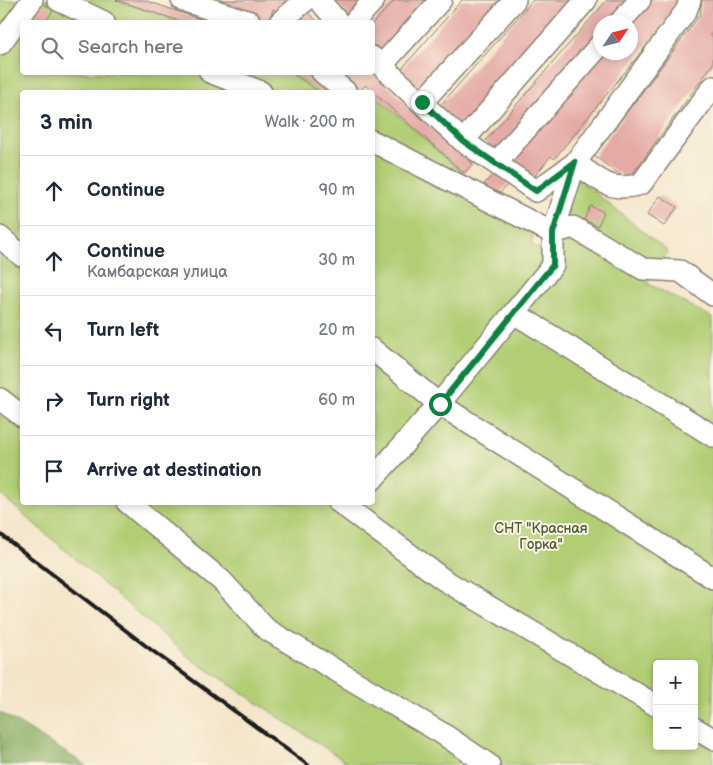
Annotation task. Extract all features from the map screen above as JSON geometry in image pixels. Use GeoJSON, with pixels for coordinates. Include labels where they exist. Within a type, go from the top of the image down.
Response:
{"type":"FeatureCollection","features":[{"type":"Feature","properties":{"kind":"street"},"geometry":{"type":"LineString","coordinates":[[0,44],[32,0]]}},
{"type":"Feature","properties":{"kind":"street"},"geometry":{"type":"LineString","coordinates":[[58,0],[100,20]]}},
{"type":"Feature","properties":{"kind":"street"},"geometry":{"type":"LineString","coordinates":[[182,0],[244,20]]}},
{"type":"Feature","properties":{"kind":"street"},"geometry":{"type":"LineString","coordinates":[[282,20],[306,0]]}},
{"type":"Feature","properties":{"kind":"street"},"geometry":{"type":"LineString","coordinates":[[319,0],[336,20]]}},
{"type":"Feature","properties":{"kind":"street"},"geometry":{"type":"LineString","coordinates":[[356,20],[374,0]]}},
{"type":"Feature","properties":{"kind":"street"},"geometry":{"type":"LineString","coordinates":[[441,0],[377,61],[463,141],[536,191],[575,162],[686,11],[690,0]]}},
{"type":"Feature","properties":{"kind":"street"},"geometry":{"type":"LineString","coordinates":[[422,102],[515,0]]}},
{"type":"Feature","properties":{"kind":"street"},"geometry":{"type":"LineString","coordinates":[[463,141],[586,0]]}},
{"type":"Feature","properties":{"kind":"street"},"geometry":{"type":"LineString","coordinates":[[626,15],[640,0]]}},
{"type":"Feature","properties":{"kind":"street"},"geometry":{"type":"LineString","coordinates":[[496,162],[593,52]]}},
{"type":"Feature","properties":{"kind":"street"},"geometry":{"type":"LineString","coordinates":[[218,75],[256,90]]}},
{"type":"Feature","properties":{"kind":"street"},"geometry":{"type":"LineString","coordinates":[[326,75],[344,90]]}},
{"type":"Feature","properties":{"kind":"street"},"geometry":{"type":"LineString","coordinates":[[575,162],[612,187],[623,189],[641,184],[713,86]]}},
{"type":"Feature","properties":{"kind":"street"},"geometry":{"type":"LineString","coordinates":[[375,142],[553,233],[574,227],[644,269],[680,271],[713,295]]}},
{"type":"Feature","properties":{"kind":"street"},"geometry":{"type":"LineString","coordinates":[[375,477],[440,404],[553,265],[553,233],[575,162]]}},
{"type":"Feature","properties":{"kind":"street"},"geometry":{"type":"LineString","coordinates":[[0,237],[20,254]]}},
{"type":"Feature","properties":{"kind":"street"},"geometry":{"type":"LineString","coordinates":[[514,313],[713,436]]}},
{"type":"Feature","properties":{"kind":"street"},"geometry":{"type":"LineString","coordinates":[[375,351],[440,404],[713,578]]}},
{"type":"Feature","properties":{"kind":"street"},"geometry":{"type":"LineString","coordinates":[[0,399],[20,414]]}},
{"type":"Feature","properties":{"kind":"street"},"geometry":{"type":"LineString","coordinates":[[131,505],[222,581],[266,629],[443,734],[489,765]]}},
{"type":"Feature","properties":{"kind":"street"},"geometry":{"type":"LineString","coordinates":[[347,505],[444,580],[655,705]]}},
{"type":"Feature","properties":{"kind":"street"},"geometry":{"type":"LineString","coordinates":[[698,730],[713,739]]}},
{"type":"Feature","properties":{"kind":"green space","name":"СНТ \"Красная Горка\""},"geometry":{"type":"Polygon","coordinates":[[[0,0],[115,0],[176,20],[20,20],[20,75],[293,75],[317,90],[20,90],[20,505],[375,505],[376,96],[485,192],[538,219],[531,244],[549,255],[577,178],[668,252],[647,283],[713,318],[713,765],[351,765],[190,658],[0,494],[0,0]]]}},
{"type":"Feature","properties":{"kind":"green space"},"geometry":{"type":"Polygon","coordinates":[[[0,712],[86,765],[0,765],[0,712]]]}},
{"type":"Feature","properties":{"kind":"building"},"geometry":{"type":"Polygon","coordinates":[[[36,0],[53,10],[47,20],[29,20],[24,17],[36,0]]]}},
{"type":"Feature","properties":{"kind":"building"},"geometry":{"type":"Polygon","coordinates":[[[116,0],[144,0],[203,20],[176,20],[116,0]]]}},
{"type":"Feature","properties":{"kind":"building"},"geometry":{"type":"Polygon","coordinates":[[[199,0],[286,0],[277,12],[273,9],[270,20],[257,20],[199,0]]]}},
{"type":"Feature","properties":{"kind":"building"},"geometry":{"type":"Polygon","coordinates":[[[333,0],[367,0],[351,17],[333,0]]]}},
{"type":"Feature","properties":{"kind":"building"},"geometry":{"type":"Polygon","coordinates":[[[395,0],[435,0],[383,58],[375,51],[375,21],[395,0]]]}},
{"type":"Feature","properties":{"kind":"building"},"geometry":{"type":"Polygon","coordinates":[[[462,0],[503,0],[421,93],[399,72],[462,0]]]}},
{"type":"Feature","properties":{"kind":"building"},"geometry":{"type":"Polygon","coordinates":[[[533,0],[574,0],[462,128],[438,108],[533,0]]]}},
{"type":"Feature","properties":{"kind":"building"},"geometry":{"type":"Polygon","coordinates":[[[607,0],[632,0],[618,15],[594,15],[607,0]]]}},
{"type":"Feature","properties":{"kind":"building"},"geometry":{"type":"Polygon","coordinates":[[[648,0],[678,0],[677,8],[638,56],[638,15],[636,15],[648,0]]]}},
{"type":"Feature","properties":{"kind":"building"},"geometry":{"type":"Polygon","coordinates":[[[702,0],[713,0],[713,31],[710,35],[713,37],[713,64],[628,180],[594,156],[700,15],[702,0]]]}},
{"type":"Feature","properties":{"kind":"building"},"geometry":{"type":"Polygon","coordinates":[[[299,10],[308,13],[316,20],[290,20],[299,10]]]}},
{"type":"Feature","properties":{"kind":"building"},"geometry":{"type":"Polygon","coordinates":[[[593,16],[593,43],[498,151],[486,140],[593,16]]]}},
{"type":"Feature","properties":{"kind":"building"},"geometry":{"type":"Polygon","coordinates":[[[595,60],[635,60],[554,159],[551,156],[532,179],[509,159],[595,60]]]}},
{"type":"Feature","properties":{"kind":"building"},"geometry":{"type":"Polygon","coordinates":[[[375,74],[473,164],[464,173],[375,94],[375,90],[371,90],[365,85],[361,90],[348,90],[330,75],[375,74]]]}},
{"type":"Feature","properties":{"kind":"building"},"geometry":{"type":"Polygon","coordinates":[[[294,75],[310,75],[333,90],[317,90],[294,75]]]}},
{"type":"Feature","properties":{"kind":"building"},"geometry":{"type":"Polygon","coordinates":[[[499,168],[512,180],[497,196],[484,184],[499,168]]]}},
{"type":"Feature","properties":{"kind":"building"},"geometry":{"type":"Polygon","coordinates":[[[660,196],[677,207],[664,226],[647,215],[660,196]]]}},
{"type":"Feature","properties":{"kind":"building"},"geometry":{"type":"Polygon","coordinates":[[[590,206],[604,212],[598,226],[584,220],[590,206]]]}},
{"type":"Feature","properties":{"kind":"railway"},"geometry":{"type":"LineString","coordinates":[[0,534],[150,649],[308,765]]}},
{"type":"Feature","properties":{"kind":"route"},"geometry":{"type":"LineString","coordinates":[[422,102],[463,141],[536,191],[575,162],[553,233],[553,265],[440,404]]}}]}
